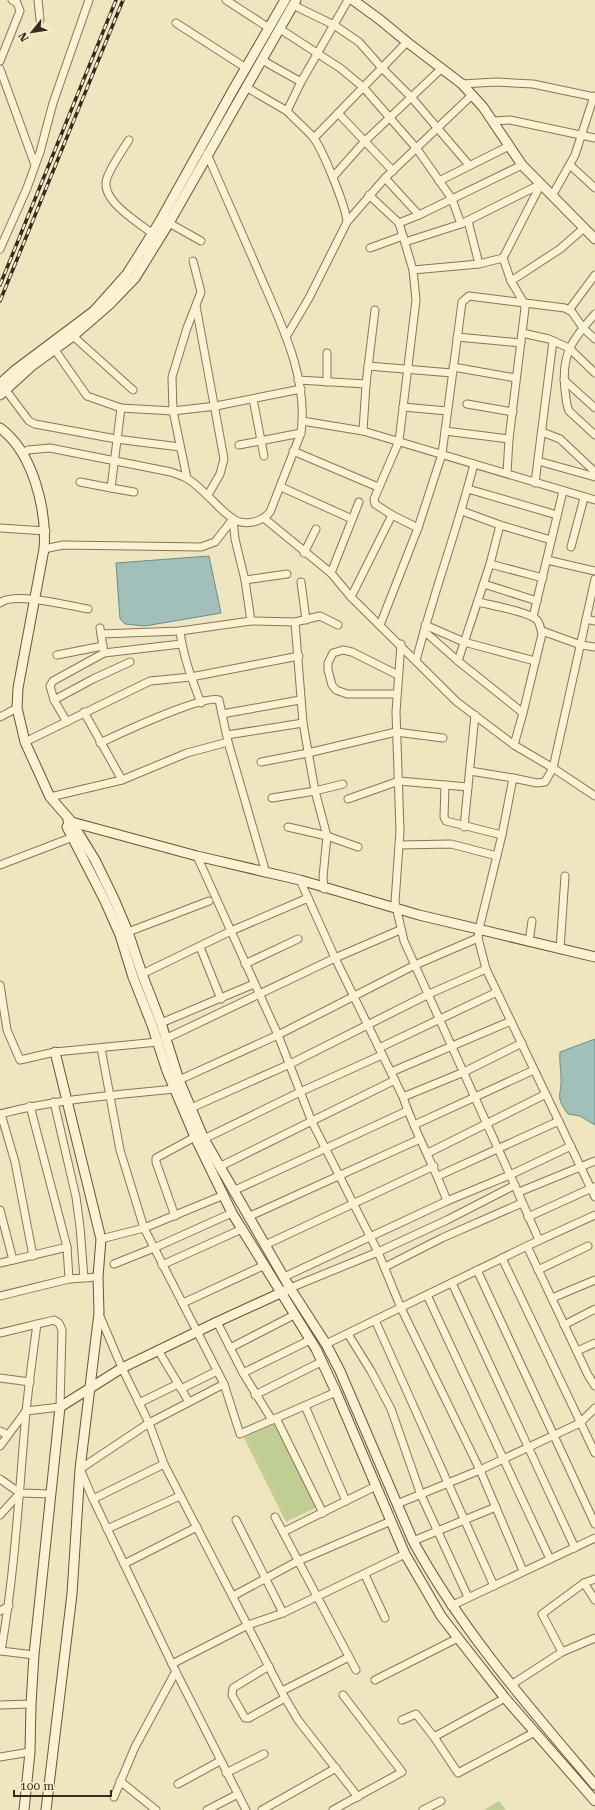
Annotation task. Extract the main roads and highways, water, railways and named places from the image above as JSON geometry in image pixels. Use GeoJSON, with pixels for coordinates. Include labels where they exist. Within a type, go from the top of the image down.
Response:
{"type":"FeatureCollection","features":[{"type":"Feature","properties":{"kind":"main road"},"geometry":{"type":"LineString","coordinates":[[353,0],[379,18],[407,42],[462,84],[472,94],[493,121],[522,165],[595,238]]}},
{"type":"Feature","properties":{"kind":"main road"},"geometry":{"type":"LineString","coordinates":[[2,391],[4,380],[94,311],[127,274],[153,234],[269,28],[292,2]]}},
{"type":"Feature","properties":{"kind":"main road"},"geometry":{"type":"LineString","coordinates":[[2,391],[73,336],[125,291],[148,260],[280,29],[292,2]]}},
{"type":"Feature","properties":{"kind":"main road"},"geometry":{"type":"LineString","coordinates":[[0,428],[9,435],[22,453],[38,493],[46,531],[35,599],[21,669],[17,708],[25,742],[50,797],[95,860],[128,932],[161,1023],[162,1041],[167,1071],[200,1138],[232,1213],[265,1265],[286,1290],[326,1344],[347,1386],[413,1541],[451,1606],[511,1685],[595,1784]]}},
{"type":"Feature","properties":{"kind":"main road"},"geometry":{"type":"LineString","coordinates":[[67,821],[73,837],[120,935],[133,977],[191,1108],[200,1138],[219,1167],[284,1277],[286,1290],[294,1315],[310,1340],[336,1392],[404,1554],[440,1616],[505,1698],[595,1801]]}},
{"type":"Feature","properties":{"kind":"main road"},"geometry":{"type":"LineString","coordinates":[[67,821],[197,856],[300,880],[324,889],[479,933],[595,957]]}},
{"type":"Feature","properties":{"kind":"main road"},"geometry":{"type":"LineString","coordinates":[[46,1810],[72,1594],[80,1469],[99,1314],[98,1277],[101,1239],[55,1052]]}},
{"type":"Feature","properties":{"kind":"main road"},"geometry":{"type":"LineString","coordinates":[[24,1810],[30,1752],[34,1655],[60,1407],[122,1368],[286,1290]]}},
{"type":"Feature","properties":{"kind":"water"},"geometry":{"type":"Polygon","coordinates":[[[209,556],[221,613],[145,626],[125,624],[120,619],[116,563],[209,556]]]}},
{"type":"Feature","properties":{"kind":"water"},"geometry":{"type":"Polygon","coordinates":[[[595,1039],[595,1125],[580,1116],[568,1114],[561,1103],[560,1052],[595,1039]]]}},
{"type":"Feature","properties":{"kind":"railway"},"geometry":{"type":"LineString","coordinates":[[0,285],[116,0]]}},
{"type":"Feature","properties":{"kind":"railway"},"geometry":{"type":"LineString","coordinates":[[0,301],[123,0]]}}]}
